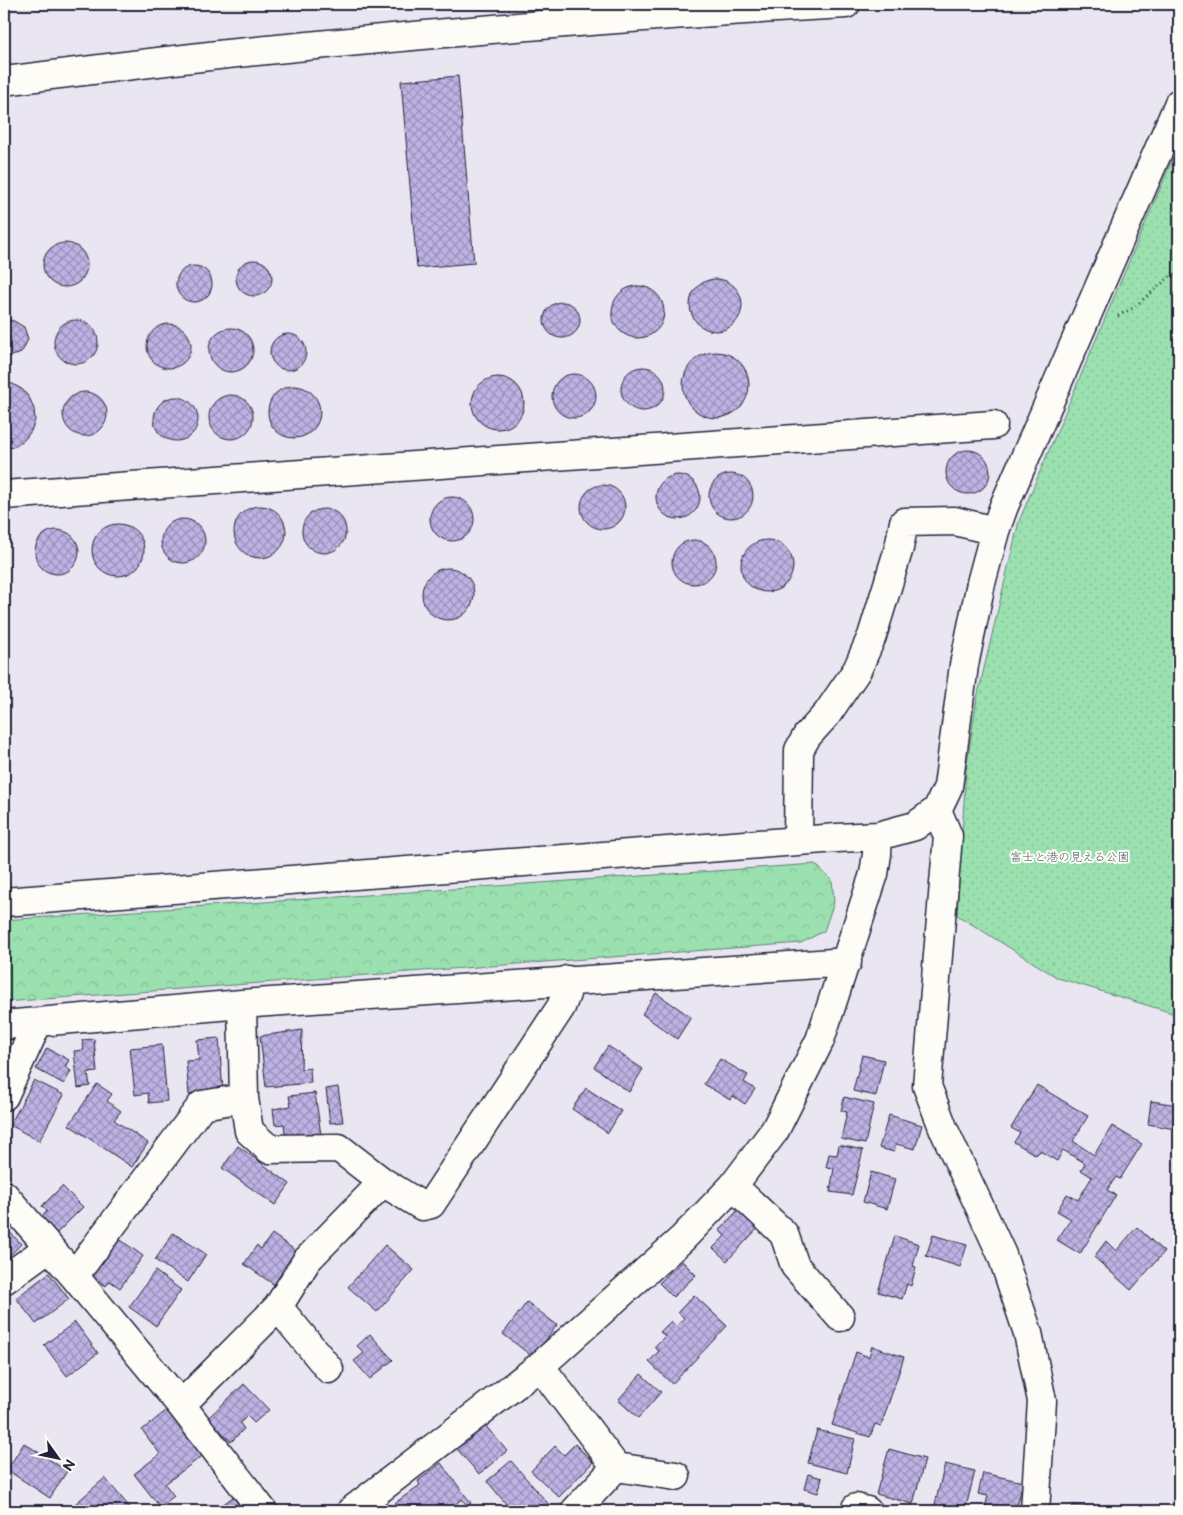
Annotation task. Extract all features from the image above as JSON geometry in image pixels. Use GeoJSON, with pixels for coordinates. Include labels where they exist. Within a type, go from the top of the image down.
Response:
{"type":"FeatureCollection","features":[{"type":"Feature","properties":{"kind":"street"},"geometry":{"type":"LineString","coordinates":[[4,81],[225,55],[454,32],[703,12],[846,4]]}},
{"type":"Feature","properties":{"kind":"street"},"geometry":{"type":"LineString","coordinates":[[4,902],[878,836],[915,826],[937,810],[948,787],[964,665],[980,583],[1004,506],[1179,103]]}},
{"type":"Feature","properties":{"kind":"street"},"geometry":{"type":"LineString","coordinates":[[4,495],[993,425]]}},
{"type":"Feature","properties":{"kind":"street"},"geometry":{"type":"LineString","coordinates":[[798,841],[799,750],[807,736],[827,714],[857,670],[875,627],[899,548],[904,522],[955,521],[995,531]]}},
{"type":"Feature","properties":{"kind":"street"},"geometry":{"type":"LineString","coordinates":[[937,810],[948,836],[927,1086],[944,1130],[1002,1255],[1028,1333],[1042,1401],[1035,1511]]}},
{"type":"Feature","properties":{"kind":"street"},"geometry":{"type":"LineString","coordinates":[[351,1511],[540,1366],[682,1239],[733,1186],[775,1130],[820,1040],[847,962],[874,874],[878,836]]}},
{"type":"Feature","properties":{"kind":"street"},"geometry":{"type":"LineString","coordinates":[[4,1025],[242,1004],[847,962]]}},
{"type":"Feature","properties":{"kind":"street"},"geometry":{"type":"LineString","coordinates":[[242,1004],[244,1098],[249,1131],[269,1150],[339,1148],[383,1182],[422,1206],[431,1204],[561,1006],[566,994],[567,980]]}},
{"type":"Feature","properties":{"kind":"street"},"geometry":{"type":"LineString","coordinates":[[4,1096],[38,1022]]}},
{"type":"Feature","properties":{"kind":"street"},"geometry":{"type":"LineString","coordinates":[[74,1276],[202,1105],[244,1098]]}},
{"type":"Feature","properties":{"kind":"street"},"geometry":{"type":"LineString","coordinates":[[181,1405],[278,1307],[307,1260],[383,1182]]}},
{"type":"Feature","properties":{"kind":"street"},"geometry":{"type":"LineString","coordinates":[[733,1186],[784,1234],[795,1266],[840,1318]]}},
{"type":"Feature","properties":{"kind":"street"},"geometry":{"type":"LineString","coordinates":[[4,1196],[49,1246],[181,1405],[263,1511]]}},
{"type":"Feature","properties":{"kind":"street"},"geometry":{"type":"LineString","coordinates":[[4,1280],[49,1246]]}},
{"type":"Feature","properties":{"kind":"street"},"geometry":{"type":"LineString","coordinates":[[278,1307],[329,1369]]}},
{"type":"Feature","properties":{"kind":"street"},"geometry":{"type":"LineString","coordinates":[[540,1366],[616,1467],[676,1476]]}},
{"type":"Feature","properties":{"kind":"street"},"geometry":{"type":"LineString","coordinates":[[575,1511],[616,1467]]}},
{"type":"Feature","properties":{"kind":"path"},"geometry":{"type":"LineString","coordinates":[[1088,313],[1105,318],[1118,316],[1133,308],[1179,269]]}},
{"type":"Feature","properties":{"kind":"green space","name":"富士と港の見える公園"},"geometry":{"type":"Polygon","coordinates":[[[1179,144],[1179,1015],[1058,978],[957,915],[966,770],[977,698],[1019,521],[1179,144]]]}},
{"type":"Feature","properties":{"kind":"green space"},"geometry":{"type":"Polygon","coordinates":[[[815,864],[832,880],[834,902],[824,931],[801,943],[4,1002],[4,920],[815,864]]]}},
{"type":"Feature","properties":{"kind":"building"},"geometry":{"type":"Polygon","coordinates":[[[458,76],[474,263],[417,268],[401,81],[458,76]]]}},
{"type":"Feature","properties":{"kind":"building"},"geometry":{"type":"Polygon","coordinates":[[[65,243],[77,247],[83,253],[87,265],[83,277],[77,283],[65,287],[53,283],[47,277],[43,265],[47,253],[53,247],[65,243]]]}},
{"type":"Feature","properties":{"kind":"building"},"geometry":{"type":"Polygon","coordinates":[[[254,260],[261,261],[267,265],[271,271],[271,285],[267,291],[261,295],[254,296],[247,295],[241,291],[237,285],[236,278],[237,271],[241,265],[247,261],[254,260]]]}},
{"type":"Feature","properties":{"kind":"building"},"geometry":{"type":"Polygon","coordinates":[[[194,266],[201,267],[207,271],[211,277],[211,291],[207,297],[201,301],[194,302],[187,301],[181,297],[177,291],[176,284],[177,277],[181,271],[187,267],[194,266]]]}},
{"type":"Feature","properties":{"kind":"building"},"geometry":{"type":"Polygon","coordinates":[[[716,279],[726,281],[734,287],[740,295],[742,305],[740,315],[734,323],[726,329],[716,331],[706,329],[698,323],[692,315],[690,305],[692,295],[698,287],[706,281],[716,279]]]}},
{"type":"Feature","properties":{"kind":"building"},"geometry":{"type":"Polygon","coordinates":[[[638,286],[648,288],[656,294],[662,302],[664,312],[662,322],[656,330],[648,336],[638,338],[628,336],[620,330],[614,322],[612,312],[614,302],[620,294],[628,288],[638,286]]]}},
{"type":"Feature","properties":{"kind":"building"},"geometry":{"type":"Polygon","coordinates":[[[562,302],[569,303],[575,307],[579,313],[579,327],[575,333],[569,337],[562,338],[555,337],[549,333],[545,327],[544,320],[545,313],[549,307],[555,303],[562,302]]]}},
{"type":"Feature","properties":{"kind":"building"},"geometry":{"type":"Polygon","coordinates":[[[8,320],[24,327],[28,339],[19,354],[8,357],[4,355],[4,322],[8,320]]]}},
{"type":"Feature","properties":{"kind":"building"},"geometry":{"type":"Polygon","coordinates":[[[76,320],[88,324],[94,330],[98,342],[94,354],[88,360],[76,364],[64,360],[58,354],[54,342],[58,330],[64,324],[76,320]]]}},
{"type":"Feature","properties":{"kind":"building"},"geometry":{"type":"Polygon","coordinates":[[[169,324],[181,328],[187,334],[191,346],[187,358],[181,364],[169,368],[157,364],[151,358],[147,346],[151,334],[157,328],[169,324]]]}},
{"type":"Feature","properties":{"kind":"building"},"geometry":{"type":"Polygon","coordinates":[[[231,328],[243,332],[249,338],[253,350],[249,362],[243,368],[231,372],[219,368],[213,362],[209,350],[213,338],[219,332],[231,328]]]}},
{"type":"Feature","properties":{"kind":"building"},"geometry":{"type":"Polygon","coordinates":[[[288,334],[295,335],[301,339],[305,345],[305,359],[301,365],[295,369],[288,370],[281,369],[275,365],[271,359],[270,352],[271,345],[275,339],[281,335],[288,334]]]}},
{"type":"Feature","properties":{"kind":"building"},"geometry":{"type":"Polygon","coordinates":[[[716,352],[729,354],[744,367],[747,372],[749,385],[747,398],[734,413],[729,416],[716,418],[703,416],[688,403],[685,398],[683,385],[685,372],[698,357],[703,354],[716,352]]]}},
{"type":"Feature","properties":{"kind":"building"},"geometry":{"type":"Polygon","coordinates":[[[643,367],[655,371],[661,377],[665,389],[661,401],[655,407],[643,411],[631,407],[625,401],[621,389],[625,377],[631,371],[643,367]]]}},
{"type":"Feature","properties":{"kind":"building"},"geometry":{"type":"Polygon","coordinates":[[[574,374],[586,378],[592,384],[596,396],[592,408],[586,414],[574,418],[562,414],[556,408],[552,396],[556,384],[562,378],[574,374]]]}},
{"type":"Feature","properties":{"kind":"building"},"geometry":{"type":"Polygon","coordinates":[[[498,377],[508,379],[516,385],[522,393],[524,403],[522,413],[516,421],[508,427],[498,429],[488,427],[480,421],[474,413],[472,403],[474,393],[480,385],[488,379],[498,377]]]}},
{"type":"Feature","properties":{"kind":"building"},"geometry":{"type":"Polygon","coordinates":[[[4,383],[13,384],[23,390],[30,399],[34,409],[35,420],[31,431],[25,439],[16,446],[6,449],[4,449],[4,383]]]}},
{"type":"Feature","properties":{"kind":"building"},"geometry":{"type":"Polygon","coordinates":[[[294,386],[304,388],[312,394],[318,402],[320,412],[318,422],[312,430],[304,436],[294,438],[284,436],[276,430],[270,422],[268,412],[270,402],[276,394],[284,388],[294,386]]]}},
{"type":"Feature","properties":{"kind":"building"},"geometry":{"type":"Polygon","coordinates":[[[85,392],[97,396],[103,402],[107,414],[103,426],[97,432],[85,436],[73,432],[67,426],[63,414],[67,402],[73,396],[85,392]]]}},
{"type":"Feature","properties":{"kind":"building"},"geometry":{"type":"Polygon","coordinates":[[[231,395],[243,399],[249,405],[253,417],[249,429],[243,435],[231,439],[219,435],[213,429],[209,417],[213,405],[219,399],[231,395]]]}},
{"type":"Feature","properties":{"kind":"building"},"geometry":{"type":"Polygon","coordinates":[[[176,397],[188,401],[194,407],[198,419],[194,431],[188,437],[176,441],[164,437],[158,431],[154,419],[158,407],[164,401],[176,397]]]}},
{"type":"Feature","properties":{"kind":"building"},"geometry":{"type":"Polygon","coordinates":[[[968,450],[980,454],[986,460],[990,472],[986,484],[980,490],[968,494],[956,490],[950,484],[946,472],[950,460],[956,454],[968,450]]]}},
{"type":"Feature","properties":{"kind":"building"},"geometry":{"type":"Polygon","coordinates":[[[731,474],[743,478],[749,484],[753,496],[749,508],[743,514],[731,518],[719,514],[713,508],[709,496],[713,484],[719,478],[731,474]]]}},
{"type":"Feature","properties":{"kind":"building"},"geometry":{"type":"Polygon","coordinates":[[[678,475],[690,479],[696,485],[700,497],[696,509],[690,515],[678,519],[666,515],[660,509],[656,497],[660,485],[666,479],[678,475]]]}},
{"type":"Feature","properties":{"kind":"building"},"geometry":{"type":"Polygon","coordinates":[[[603,485],[615,489],[621,495],[625,507],[621,519],[615,525],[603,529],[591,525],[585,519],[581,507],[585,495],[591,489],[603,485]]]}},
{"type":"Feature","properties":{"kind":"building"},"geometry":{"type":"Polygon","coordinates":[[[452,497],[464,501],[470,507],[474,519],[470,531],[464,537],[452,541],[440,537],[434,531],[430,519],[434,507],[440,501],[452,497]]]}},
{"type":"Feature","properties":{"kind":"building"},"geometry":{"type":"Polygon","coordinates":[[[260,506],[270,508],[278,514],[284,522],[286,532],[284,542],[278,550],[270,556],[260,558],[250,556],[242,550],[236,542],[234,532],[236,522],[242,514],[250,508],[260,506]]]}},
{"type":"Feature","properties":{"kind":"building"},"geometry":{"type":"Polygon","coordinates":[[[324,509],[336,513],[342,519],[346,531],[342,543],[336,549],[324,553],[312,549],[306,543],[302,531],[306,519],[312,513],[324,509]]]}},
{"type":"Feature","properties":{"kind":"building"},"geometry":{"type":"Polygon","coordinates":[[[183,519],[195,523],[201,529],[205,541],[201,553],[195,559],[183,563],[171,559],[165,553],[161,541],[165,529],[171,523],[183,519]]]}},
{"type":"Feature","properties":{"kind":"building"},"geometry":{"type":"Polygon","coordinates":[[[118,524],[128,526],[136,532],[142,540],[144,550],[142,560],[136,568],[128,574],[118,576],[108,574],[100,568],[94,560],[92,550],[94,540],[100,532],[108,526],[118,524]]]}},
{"type":"Feature","properties":{"kind":"building"},"geometry":{"type":"Polygon","coordinates":[[[57,530],[69,534],[75,540],[79,552],[75,564],[69,570],[57,574],[45,570],[39,564],[35,552],[39,540],[45,534],[57,530]]]}},
{"type":"Feature","properties":{"kind":"building"},"geometry":{"type":"Polygon","coordinates":[[[694,540],[706,544],[712,550],[716,562],[712,574],[706,580],[694,584],[682,580],[676,574],[672,562],[676,550],[682,544],[694,540]]]}},
{"type":"Feature","properties":{"kind":"building"},"geometry":{"type":"Polygon","coordinates":[[[767,540],[777,542],[785,548],[791,556],[793,566],[791,576],[785,584],[777,590],[767,592],[757,590],[749,584],[743,576],[741,566],[743,556],[749,548],[757,542],[767,540]]]}},
{"type":"Feature","properties":{"kind":"building"},"geometry":{"type":"Polygon","coordinates":[[[448,568],[458,570],[466,576],[472,584],[474,594],[472,604],[466,612],[458,618],[448,620],[438,618],[430,612],[424,604],[422,594],[424,584],[430,576],[438,570],[448,568]]]}},
{"type":"Feature","properties":{"kind":"building"},"geometry":{"type":"Polygon","coordinates":[[[656,993],[691,1017],[677,1039],[642,1014],[656,993]]]}},
{"type":"Feature","properties":{"kind":"building"},"geometry":{"type":"Polygon","coordinates":[[[302,1030],[301,1069],[310,1068],[311,1083],[266,1087],[260,1036],[302,1030]]]}},
{"type":"Feature","properties":{"kind":"building"},"geometry":{"type":"Polygon","coordinates":[[[219,1038],[223,1092],[189,1095],[186,1061],[199,1060],[197,1040],[219,1038]]]}},
{"type":"Feature","properties":{"kind":"building"},"geometry":{"type":"Polygon","coordinates":[[[94,1039],[97,1072],[88,1073],[90,1086],[78,1088],[74,1051],[84,1050],[82,1040],[94,1039]]]}},
{"type":"Feature","properties":{"kind":"building"},"geometry":{"type":"Polygon","coordinates":[[[162,1045],[167,1101],[149,1103],[148,1093],[135,1095],[130,1048],[162,1045]]]}},
{"type":"Feature","properties":{"kind":"building"},"geometry":{"type":"Polygon","coordinates":[[[608,1046],[643,1069],[629,1092],[594,1067],[608,1046]]]}},
{"type":"Feature","properties":{"kind":"building"},"geometry":{"type":"Polygon","coordinates":[[[47,1048],[69,1060],[65,1067],[71,1071],[64,1084],[36,1069],[47,1048]]]}},
{"type":"Feature","properties":{"kind":"building"},"geometry":{"type":"Polygon","coordinates":[[[862,1055],[884,1060],[876,1096],[853,1091],[862,1055]]]}},
{"type":"Feature","properties":{"kind":"building"},"geometry":{"type":"Polygon","coordinates":[[[720,1059],[748,1075],[744,1082],[755,1089],[745,1104],[733,1096],[730,1100],[704,1084],[720,1059]]]}},
{"type":"Feature","properties":{"kind":"building"},"geometry":{"type":"Polygon","coordinates":[[[34,1080],[64,1095],[39,1141],[10,1125],[34,1080]]]}},
{"type":"Feature","properties":{"kind":"building"},"geometry":{"type":"Polygon","coordinates":[[[97,1084],[112,1094],[107,1101],[121,1111],[114,1120],[148,1143],[132,1167],[69,1125],[97,1084]]]}},
{"type":"Feature","properties":{"kind":"building"},"geometry":{"type":"Polygon","coordinates":[[[1037,1085],[1088,1116],[1073,1141],[1094,1155],[1112,1126],[1142,1144],[1120,1179],[1116,1177],[1107,1190],[1116,1195],[1080,1254],[1057,1240],[1071,1219],[1057,1211],[1067,1194],[1078,1200],[1092,1177],[1081,1170],[1085,1163],[1063,1150],[1057,1161],[1040,1151],[1036,1155],[1014,1142],[1020,1133],[1011,1128],[1037,1085]]]}},
{"type":"Feature","properties":{"kind":"building"},"geometry":{"type":"Polygon","coordinates":[[[338,1087],[343,1122],[330,1123],[326,1089],[338,1087]]]}},
{"type":"Feature","properties":{"kind":"building"},"geometry":{"type":"Polygon","coordinates":[[[586,1088],[621,1111],[608,1133],[572,1109],[586,1088]]]}},
{"type":"Feature","properties":{"kind":"building"},"geometry":{"type":"Polygon","coordinates":[[[315,1093],[321,1135],[286,1140],[284,1124],[275,1125],[273,1109],[291,1106],[289,1096],[315,1093]]]}},
{"type":"Feature","properties":{"kind":"building"},"geometry":{"type":"Polygon","coordinates":[[[844,1097],[874,1104],[865,1144],[841,1139],[847,1112],[841,1111],[844,1097]]]}},
{"type":"Feature","properties":{"kind":"building"},"geometry":{"type":"Polygon","coordinates":[[[1151,1101],[1178,1105],[1175,1129],[1148,1124],[1151,1101]]]}},
{"type":"Feature","properties":{"kind":"building"},"geometry":{"type":"Polygon","coordinates":[[[889,1115],[922,1125],[915,1149],[896,1144],[894,1152],[879,1148],[889,1115]]]}},
{"type":"Feature","properties":{"kind":"building"},"geometry":{"type":"Polygon","coordinates":[[[839,1145],[863,1150],[852,1195],[830,1192],[834,1168],[826,1167],[829,1154],[837,1155],[839,1145]]]}},
{"type":"Feature","properties":{"kind":"building"},"geometry":{"type":"Polygon","coordinates":[[[238,1146],[290,1184],[275,1205],[222,1168],[238,1146]]]}},
{"type":"Feature","properties":{"kind":"building"},"geometry":{"type":"Polygon","coordinates":[[[871,1172],[895,1179],[887,1209],[863,1202],[871,1172]]]}},
{"type":"Feature","properties":{"kind":"building"},"geometry":{"type":"Polygon","coordinates":[[[62,1186],[83,1207],[55,1235],[40,1219],[47,1211],[42,1206],[62,1186]]]}},
{"type":"Feature","properties":{"kind":"building"},"geometry":{"type":"Polygon","coordinates":[[[741,1207],[760,1226],[727,1261],[713,1248],[725,1236],[719,1230],[741,1207]]]}},
{"type":"Feature","properties":{"kind":"building"},"geometry":{"type":"Polygon","coordinates":[[[1137,1227],[1164,1252],[1131,1290],[1094,1257],[1106,1241],[1116,1251],[1137,1227]]]}},
{"type":"Feature","properties":{"kind":"building"},"geometry":{"type":"Polygon","coordinates":[[[6,1228],[21,1244],[4,1261],[4,1230],[6,1228]]]}},
{"type":"Feature","properties":{"kind":"building"},"geometry":{"type":"Polygon","coordinates":[[[173,1233],[206,1254],[188,1282],[155,1260],[173,1233]]]}},
{"type":"Feature","properties":{"kind":"building"},"geometry":{"type":"Polygon","coordinates":[[[272,1234],[299,1253],[276,1286],[244,1264],[257,1245],[261,1249],[272,1234]]]}},
{"type":"Feature","properties":{"kind":"building"},"geometry":{"type":"Polygon","coordinates":[[[933,1235],[967,1245],[960,1267],[926,1256],[933,1235]]]}},
{"type":"Feature","properties":{"kind":"building"},"geometry":{"type":"Polygon","coordinates":[[[895,1236],[919,1244],[913,1266],[916,1267],[911,1286],[907,1284],[902,1299],[878,1292],[895,1236]]]}},
{"type":"Feature","properties":{"kind":"building"},"geometry":{"type":"Polygon","coordinates":[[[118,1238],[143,1256],[120,1288],[110,1281],[106,1286],[91,1276],[118,1238]]]}},
{"type":"Feature","properties":{"kind":"building"},"geometry":{"type":"Polygon","coordinates":[[[385,1245],[414,1270],[377,1312],[348,1287],[385,1245]]]}},
{"type":"Feature","properties":{"kind":"building"},"geometry":{"type":"Polygon","coordinates":[[[682,1261],[696,1275],[673,1297],[659,1283],[682,1261]]]}},
{"type":"Feature","properties":{"kind":"building"},"geometry":{"type":"Polygon","coordinates":[[[155,1271],[181,1290],[156,1326],[129,1307],[155,1271]]]}},
{"type":"Feature","properties":{"kind":"building"},"geometry":{"type":"Polygon","coordinates":[[[49,1273],[69,1299],[36,1324],[16,1298],[49,1273]]]}},
{"type":"Feature","properties":{"kind":"building"},"geometry":{"type":"Polygon","coordinates":[[[694,1295],[727,1326],[672,1384],[649,1362],[659,1351],[654,1347],[665,1336],[660,1332],[671,1321],[676,1327],[684,1318],[678,1312],[694,1295]]]}},
{"type":"Feature","properties":{"kind":"building"},"geometry":{"type":"Polygon","coordinates":[[[527,1302],[557,1325],[533,1357],[503,1334],[527,1302]]]}},
{"type":"Feature","properties":{"kind":"building"},"geometry":{"type":"Polygon","coordinates":[[[75,1322],[98,1353],[67,1376],[44,1345],[75,1322]]]}},
{"type":"Feature","properties":{"kind":"building"},"geometry":{"type":"Polygon","coordinates":[[[370,1334],[393,1360],[370,1379],[354,1361],[364,1353],[357,1346],[370,1334]]]}},
{"type":"Feature","properties":{"kind":"building"},"geometry":{"type":"Polygon","coordinates":[[[872,1346],[904,1357],[881,1426],[875,1424],[870,1437],[832,1425],[856,1352],[869,1357],[872,1346]]]}},
{"type":"Feature","properties":{"kind":"building"},"geometry":{"type":"Polygon","coordinates":[[[641,1374],[661,1392],[638,1418],[618,1400],[641,1374]]]}},
{"type":"Feature","properties":{"kind":"building"},"geometry":{"type":"Polygon","coordinates":[[[244,1384],[269,1410],[254,1423],[247,1416],[240,1423],[244,1429],[231,1442],[208,1418],[244,1384]]]}},
{"type":"Feature","properties":{"kind":"building"},"geometry":{"type":"Polygon","coordinates":[[[167,1410],[202,1456],[165,1484],[174,1496],[160,1507],[134,1474],[160,1454],[142,1430],[167,1410]]]}},
{"type":"Feature","properties":{"kind":"building"},"geometry":{"type":"Polygon","coordinates":[[[484,1424],[507,1451],[479,1474],[456,1448],[484,1424]]]}},
{"type":"Feature","properties":{"kind":"building"},"geometry":{"type":"Polygon","coordinates":[[[817,1430],[855,1439],[847,1473],[808,1463],[817,1430]]]}},
{"type":"Feature","properties":{"kind":"building"},"geometry":{"type":"Polygon","coordinates":[[[24,1443],[67,1471],[50,1498],[7,1470],[24,1443]]]}},
{"type":"Feature","properties":{"kind":"building"},"geometry":{"type":"Polygon","coordinates":[[[575,1444],[593,1462],[559,1497],[531,1471],[555,1446],[564,1455],[575,1444]]]}},
{"type":"Feature","properties":{"kind":"building"},"geometry":{"type":"Polygon","coordinates":[[[889,1449],[925,1459],[913,1504],[876,1494],[889,1449]]]}},
{"type":"Feature","properties":{"kind":"building"},"geometry":{"type":"Polygon","coordinates":[[[511,1461],[551,1507],[547,1511],[512,1511],[487,1481],[511,1461]]]}},
{"type":"Feature","properties":{"kind":"building"},"geometry":{"type":"Polygon","coordinates":[[[441,1463],[471,1503],[467,1506],[462,1499],[446,1511],[401,1511],[395,1503],[420,1485],[418,1481],[441,1463]]]}},
{"type":"Feature","properties":{"kind":"building"},"geometry":{"type":"Polygon","coordinates":[[[945,1464],[975,1471],[965,1511],[946,1511],[934,1508],[945,1464]]]}},
{"type":"Feature","properties":{"kind":"building"},"geometry":{"type":"Polygon","coordinates":[[[983,1473],[1023,1482],[1016,1511],[984,1511],[988,1496],[978,1494],[983,1473]]]}},
{"type":"Feature","properties":{"kind":"building"},"geometry":{"type":"Polygon","coordinates":[[[808,1474],[822,1478],[818,1493],[804,1489],[808,1474]]]}},
{"type":"Feature","properties":{"kind":"building"},"geometry":{"type":"Polygon","coordinates":[[[105,1478],[132,1510],[67,1511],[105,1478]]]}},
{"type":"Feature","properties":{"kind":"building"},"geometry":{"type":"Polygon","coordinates":[[[233,1497],[244,1511],[214,1511],[233,1497]]]}},
{"type":"Feature","properties":{"kind":"building"},"geometry":{"type":"Polygon","coordinates":[[[799,1503],[819,1508],[818,1511],[797,1511],[799,1503]]]}},
{"type":"Feature","properties":{"kind":"building"},"geometry":{"type":"Polygon","coordinates":[[[1073,1505],[1093,1507],[1093,1511],[1072,1511],[1073,1505]]]}}]}
